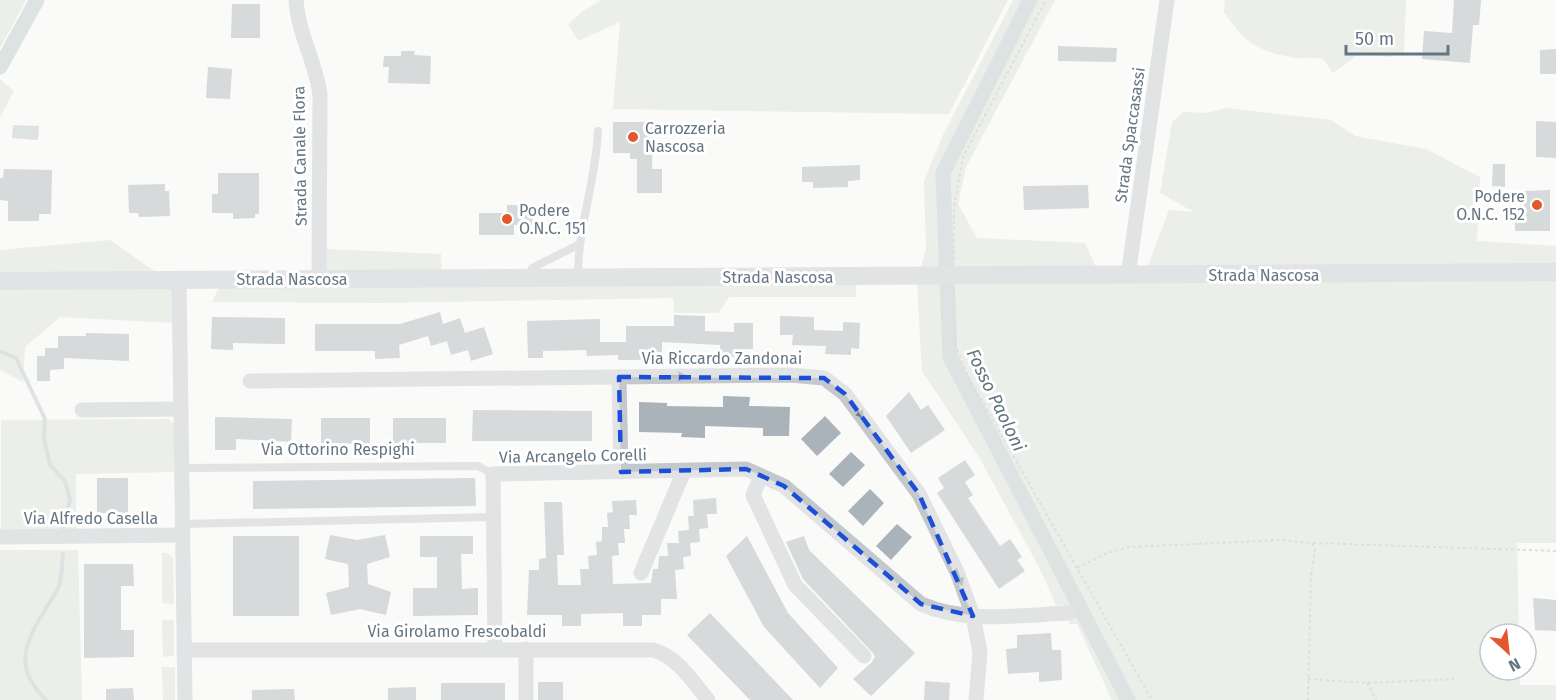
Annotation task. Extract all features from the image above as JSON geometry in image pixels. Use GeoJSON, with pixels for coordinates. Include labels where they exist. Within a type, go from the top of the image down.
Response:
{"type":"FeatureCollection","features":[{"type":"Feature","properties":{"kind":"street","name":"Strada Canale Flora"},"geometry":{"type":"LineString","coordinates":[[296,0],[299,27],[316,74],[320,95],[319,279]]}},
{"type":"Feature","properties":{"kind":"street","name":"Strada Spaccasassi"},"geometry":{"type":"LineString","coordinates":[[1128,276],[1167,0]]}},
{"type":"Feature","properties":{"kind":"street","name":"Strada Nascosa"},"geometry":{"type":"LineString","coordinates":[[0,281],[179,278],[954,277],[1556,272]]}},
{"type":"Feature","properties":{"kind":"street"},"geometry":{"type":"LineString","coordinates":[[179,278],[185,700]]}},
{"type":"Feature","properties":{"kind":"street","name":"Via Riccardo Zandonai"},"geometry":{"type":"LineString","coordinates":[[250,381],[805,375],[824,378],[845,394],[919,494],[957,572],[973,616],[980,652],[976,700]]}},
{"type":"Feature","properties":{"kind":"street"},"geometry":{"type":"LineString","coordinates":[[619,377],[621,472]]}},
{"type":"Feature","properties":{"kind":"street"},"geometry":{"type":"LineString","coordinates":[[82,410],[181,409]]}},
{"type":"Feature","properties":{"kind":"street","name":"Via Arcangelo Corelli"},"geometry":{"type":"LineString","coordinates":[[495,649],[493,474],[746,469],[784,486],[921,604],[941,612],[973,616],[1069,613]]}},
{"type":"Feature","properties":{"kind":"street"},"geometry":{"type":"LineString","coordinates":[[640,573],[684,471]]}},
{"type":"Feature","properties":{"kind":"street"},"geometry":{"type":"LineString","coordinates":[[760,476],[753,495],[795,585],[864,656]]}},
{"type":"Feature","properties":{"kind":"street","name":"Via Alfredo Casella"},"geometry":{"type":"LineString","coordinates":[[0,537],[182,530]]}},
{"type":"Feature","properties":{"kind":"street"},"geometry":{"type":"LineString","coordinates":[[526,649],[526,700]]}},
{"type":"Feature","properties":{"kind":"street","name":"Via Girolamo Frescobaldi"},"geometry":{"type":"LineString","coordinates":[[184,650],[653,650],[663,652],[708,700]]}},
{"type":"Feature","properties":{"kind":"lane"},"geometry":{"type":"LineString","coordinates":[[578,278],[578,245],[584,232],[584,212],[589,186],[597,166],[598,131]]}},
{"type":"Feature","properties":{"kind":"lane"},"geometry":{"type":"LineString","coordinates":[[533,278],[532,268],[578,245]]}},
{"type":"Feature","properties":{"kind":"lane","name":"Via Ottorino Respighi"},"geometry":{"type":"LineString","coordinates":[[182,468],[478,466],[493,474]]}},
{"type":"Feature","properties":{"kind":"lane"},"geometry":{"type":"LineString","coordinates":[[182,530],[494,517]]}},
{"type":"Feature","properties":{"kind":"path"},"geometry":{"type":"LineString","coordinates":[[1046,0],[963,157],[954,206],[956,347],[968,376],[1152,700]]}},
{"type":"Feature","properties":{"kind":"path"},"geometry":{"type":"LineString","coordinates":[[1077,568],[1107,553],[1130,547],[1282,540],[1556,551]]}},
{"type":"Feature","properties":{"kind":"path"},"geometry":{"type":"LineString","coordinates":[[1308,700],[1311,577],[1316,549],[1312,543]]}},
{"type":"Feature","properties":{"kind":"path"},"geometry":{"type":"LineString","coordinates":[[1308,679],[1367,682],[1454,679]]}},
{"type":"Feature","properties":{"kind":"path"},"geometry":{"type":"LineString","coordinates":[[1367,682],[1376,700]]}},
{"type":"Feature","properties":{"kind":"highlighted area"},"geometry":{"type":"Polygon","coordinates":[[[619,377],[824,378],[845,394],[919,494],[973,616],[921,604],[784,486],[746,469],[621,472],[619,377]]]}},
{"type":"Feature","properties":{"kind":"shaded area"},"geometry":{"type":"Polygon","coordinates":[[[0,0],[26,0],[0,48],[0,0]]]}},
{"type":"Feature","properties":{"kind":"shaded area"},"geometry":{"type":"Polygon","coordinates":[[[602,0],[1008,0],[949,114],[613,109],[620,22],[578,41],[568,24],[583,11],[602,0]]]}},
{"type":"Feature","properties":{"kind":"shaded area"},"geometry":{"type":"Polygon","coordinates":[[[1013,0],[1055,0],[966,167],[958,204],[977,238],[1085,243],[1103,283],[1142,282],[1169,210],[1194,212],[1160,193],[1172,122],[1183,112],[1206,113],[1227,108],[1331,120],[1355,136],[1426,149],[1480,177],[1477,241],[1556,246],[1556,543],[1517,543],[1519,622],[1478,622],[1478,682],[1556,685],[1556,700],[1112,700],[1077,624],[1069,624],[1067,606],[1056,605],[1041,571],[979,457],[922,371],[917,283],[926,249],[924,181],[943,135],[1013,0]]]}},
{"type":"Feature","properties":{"kind":"shaded area"},"geometry":{"type":"Polygon","coordinates":[[[1225,0],[1406,0],[1404,52],[1389,57],[1360,53],[1333,73],[1323,59],[1283,56],[1262,49],[1246,39],[1224,12],[1225,0]]]}},
{"type":"Feature","properties":{"kind":"shaded area"},"geometry":{"type":"Polygon","coordinates":[[[0,79],[14,91],[0,117],[0,79]]]}},
{"type":"Feature","properties":{"kind":"shaded area"},"geometry":{"type":"Polygon","coordinates":[[[13,125],[39,126],[38,140],[12,138],[13,125]]]}},
{"type":"Feature","properties":{"kind":"shaded area"},"geometry":{"type":"Polygon","coordinates":[[[110,240],[173,284],[174,323],[60,317],[25,347],[23,382],[0,370],[0,250],[110,240]]]}},
{"type":"Feature","properties":{"kind":"shaded area"},"geometry":{"type":"Polygon","coordinates":[[[326,249],[441,254],[442,282],[856,280],[856,297],[729,297],[718,313],[674,313],[673,298],[382,303],[212,302],[220,286],[309,285],[326,249]]]}},
{"type":"Feature","properties":{"kind":"shaded area"},"geometry":{"type":"Polygon","coordinates":[[[169,419],[174,424],[174,472],[76,474],[76,530],[1,531],[1,420],[169,419]]]}},
{"type":"Feature","properties":{"kind":"shaded area"},"geometry":{"type":"Polygon","coordinates":[[[0,550],[78,550],[82,700],[0,700],[0,550]]]}},
{"type":"Feature","properties":{"kind":"shaded area"},"geometry":{"type":"Polygon","coordinates":[[[162,553],[168,553],[173,558],[174,604],[162,603],[162,553]]]}},
{"type":"Feature","properties":{"kind":"shaded area"},"geometry":{"type":"Polygon","coordinates":[[[162,620],[174,620],[174,656],[163,657],[162,620]]]}},
{"type":"Feature","properties":{"kind":"shaded area"},"geometry":{"type":"Polygon","coordinates":[[[162,667],[175,667],[175,700],[163,700],[162,667]]]}},
{"type":"Feature","properties":{"kind":"building"},"geometry":{"type":"Polygon","coordinates":[[[1454,0],[1481,0],[1479,25],[1473,25],[1470,63],[1422,59],[1424,31],[1452,33],[1454,0]]]}},
{"type":"Feature","properties":{"kind":"building"},"geometry":{"type":"Polygon","coordinates":[[[232,4],[260,4],[260,38],[231,38],[232,4]]]}},
{"type":"Feature","properties":{"kind":"building"},"geometry":{"type":"Polygon","coordinates":[[[1058,46],[1117,48],[1116,62],[1058,61],[1058,46]]]}},
{"type":"Feature","properties":{"kind":"building"},"geometry":{"type":"Polygon","coordinates":[[[1556,49],[1556,74],[1540,74],[1540,50],[1556,49]]]}},
{"type":"Feature","properties":{"kind":"building"},"geometry":{"type":"Polygon","coordinates":[[[401,51],[415,51],[414,55],[431,56],[430,84],[388,83],[389,67],[383,67],[384,56],[401,56],[401,51]]]}},
{"type":"Feature","properties":{"kind":"building"},"geometry":{"type":"Polygon","coordinates":[[[208,67],[232,69],[230,99],[206,98],[208,67]]]}},
{"type":"Feature","properties":{"kind":"building"},"geometry":{"type":"Polygon","coordinates":[[[1536,121],[1556,122],[1556,158],[1536,157],[1536,121]]]}},
{"type":"Feature","properties":{"kind":"building","name":"Carrozzeria Nascosa"},"geometry":{"type":"Polygon","coordinates":[[[613,122],[653,122],[652,169],[662,169],[662,193],[637,193],[637,159],[630,159],[630,153],[613,153],[613,122]]]}},
{"type":"Feature","properties":{"kind":"building"},"geometry":{"type":"Polygon","coordinates":[[[1493,164],[1505,164],[1505,187],[1492,186],[1493,164]]]}},
{"type":"Feature","properties":{"kind":"building"},"geometry":{"type":"Polygon","coordinates":[[[860,165],[860,180],[848,181],[848,187],[813,188],[813,182],[802,182],[802,167],[860,165]]]}},
{"type":"Feature","properties":{"kind":"building"},"geometry":{"type":"Polygon","coordinates":[[[4,169],[52,170],[51,214],[39,214],[39,221],[8,221],[8,201],[0,200],[0,178],[3,178],[4,169]]]}},
{"type":"Feature","properties":{"kind":"building"},"geometry":{"type":"Polygon","coordinates":[[[218,173],[259,173],[259,214],[255,214],[255,218],[233,219],[233,213],[212,213],[212,194],[218,194],[218,173]]]}},
{"type":"Feature","properties":{"kind":"building"},"geometry":{"type":"Polygon","coordinates":[[[165,184],[165,191],[169,191],[170,216],[139,217],[138,213],[129,213],[128,185],[165,184]]]}},
{"type":"Feature","properties":{"kind":"building"},"geometry":{"type":"Polygon","coordinates":[[[1088,185],[1089,208],[1024,210],[1023,186],[1088,185]]]}},
{"type":"Feature","properties":{"kind":"building","name":"Podere O.N.C. 152"},"geometry":{"type":"Polygon","coordinates":[[[1550,190],[1550,231],[1515,231],[1515,219],[1524,219],[1524,191],[1550,190]]]}},
{"type":"Feature","properties":{"kind":"building","name":"Podere O.N.C. 151"},"geometry":{"type":"Polygon","coordinates":[[[507,205],[534,205],[534,225],[514,225],[514,235],[479,235],[479,213],[507,213],[507,205]]]}},
{"type":"Feature","properties":{"kind":"building"},"geometry":{"type":"Polygon","coordinates":[[[440,312],[443,324],[460,318],[465,333],[484,327],[493,354],[471,361],[468,350],[451,355],[447,341],[431,346],[428,336],[399,345],[400,358],[375,359],[375,351],[315,351],[315,324],[400,324],[440,312]]]}},
{"type":"Feature","properties":{"kind":"building"},"geometry":{"type":"Polygon","coordinates":[[[674,315],[705,316],[705,331],[734,332],[734,323],[753,323],[753,349],[744,349],[744,357],[720,357],[720,345],[662,342],[662,360],[618,360],[618,355],[587,356],[586,350],[543,351],[543,358],[528,358],[527,321],[600,319],[600,342],[626,342],[626,326],[674,326],[674,315]]]}},
{"type":"Feature","properties":{"kind":"building"},"geometry":{"type":"Polygon","coordinates":[[[780,316],[814,317],[814,330],[843,331],[843,322],[860,323],[859,349],[851,348],[851,355],[825,354],[826,346],[792,345],[793,335],[780,335],[780,316]]]}},
{"type":"Feature","properties":{"kind":"building"},"geometry":{"type":"Polygon","coordinates":[[[212,317],[285,318],[285,344],[233,343],[233,350],[211,349],[212,317]]]}},
{"type":"Feature","properties":{"kind":"building"},"geometry":{"type":"Polygon","coordinates":[[[86,333],[129,334],[129,361],[64,358],[64,369],[50,370],[50,381],[37,381],[37,356],[45,356],[45,348],[58,348],[58,336],[86,336],[86,333]]]}},
{"type":"Feature","properties":{"kind":"building"},"geometry":{"type":"Polygon","coordinates":[[[909,392],[921,410],[928,405],[945,430],[911,453],[886,416],[909,392]]]}},
{"type":"Feature","properties":{"kind":"building"},"geometry":{"type":"Polygon","coordinates":[[[723,396],[750,397],[749,406],[790,407],[789,436],[763,436],[763,428],[705,426],[705,438],[681,437],[682,433],[639,432],[639,402],[667,403],[667,406],[723,407],[723,396]]]}},
{"type":"Feature","properties":{"kind":"building"},"geometry":{"type":"Polygon","coordinates":[[[473,410],[592,411],[592,441],[472,441],[473,410]]]}},
{"type":"Feature","properties":{"kind":"building"},"geometry":{"type":"Polygon","coordinates":[[[825,416],[841,433],[817,456],[801,439],[825,416]]]}},
{"type":"Feature","properties":{"kind":"building"},"geometry":{"type":"Polygon","coordinates":[[[215,417],[292,419],[291,442],[236,439],[236,450],[215,450],[215,417]]]}},
{"type":"Feature","properties":{"kind":"building"},"geometry":{"type":"Polygon","coordinates":[[[321,418],[370,418],[370,444],[321,443],[321,418]]]}},
{"type":"Feature","properties":{"kind":"building"},"geometry":{"type":"Polygon","coordinates":[[[393,418],[446,418],[446,443],[393,443],[393,418]]]}},
{"type":"Feature","properties":{"kind":"building"},"geometry":{"type":"Polygon","coordinates":[[[851,452],[865,465],[843,487],[829,474],[851,452]]]}},
{"type":"Feature","properties":{"kind":"building"},"geometry":{"type":"Polygon","coordinates":[[[965,460],[975,475],[965,482],[973,495],[968,498],[1000,546],[1010,539],[1022,557],[1017,560],[1025,571],[999,589],[937,493],[944,488],[938,478],[965,460]]]}},
{"type":"Feature","properties":{"kind":"building"},"geometry":{"type":"Polygon","coordinates":[[[97,478],[128,478],[128,513],[97,513],[97,478]]]}},
{"type":"Feature","properties":{"kind":"building"},"geometry":{"type":"Polygon","coordinates":[[[475,478],[476,506],[253,509],[253,481],[475,478]]]}},
{"type":"Feature","properties":{"kind":"building"},"geometry":{"type":"Polygon","coordinates":[[[870,489],[884,503],[863,526],[848,511],[870,489]]]}},
{"type":"Feature","properties":{"kind":"building"},"geometry":{"type":"Polygon","coordinates":[[[716,498],[717,514],[707,514],[708,528],[699,529],[700,542],[690,543],[691,556],[683,557],[684,569],[675,570],[677,599],[661,599],[661,615],[642,615],[642,626],[623,626],[623,613],[581,614],[581,626],[562,626],[562,615],[527,615],[529,570],[539,570],[539,559],[546,558],[544,502],[562,502],[564,555],[557,555],[558,585],[581,585],[580,569],[589,569],[588,556],[597,555],[596,542],[602,541],[602,527],[608,527],[607,513],[613,512],[612,501],[636,500],[637,515],[629,515],[630,529],[624,529],[625,543],[618,543],[619,555],[612,556],[613,584],[651,583],[653,569],[658,569],[659,556],[668,556],[667,543],[679,543],[678,531],[689,530],[688,516],[694,516],[693,500],[716,498]]]}},
{"type":"Feature","properties":{"kind":"building"},"geometry":{"type":"Polygon","coordinates":[[[897,524],[912,537],[891,560],[876,546],[897,524]]]}},
{"type":"Feature","properties":{"kind":"building"},"geometry":{"type":"Polygon","coordinates":[[[330,535],[357,540],[385,535],[390,557],[367,564],[368,584],[391,592],[386,615],[360,609],[331,615],[326,593],[349,587],[348,564],[325,559],[330,535]]]}},
{"type":"Feature","properties":{"kind":"building"},"geometry":{"type":"Polygon","coordinates":[[[233,536],[299,536],[299,616],[233,616],[233,536]]]}},
{"type":"Feature","properties":{"kind":"building"},"geometry":{"type":"Polygon","coordinates":[[[420,536],[473,536],[473,554],[461,554],[462,589],[478,588],[478,615],[413,616],[413,588],[437,588],[437,557],[420,557],[420,536]]]}},
{"type":"Feature","properties":{"kind":"building"},"geometry":{"type":"Polygon","coordinates":[[[747,536],[788,613],[838,668],[820,688],[764,627],[726,556],[747,536]]]}},
{"type":"Feature","properties":{"kind":"building"},"geometry":{"type":"Polygon","coordinates":[[[804,536],[809,550],[915,653],[871,696],[853,679],[871,663],[875,657],[873,653],[803,579],[786,542],[804,536]]]}},
{"type":"Feature","properties":{"kind":"building"},"geometry":{"type":"Polygon","coordinates":[[[84,564],[133,564],[134,586],[121,586],[121,630],[134,630],[134,657],[84,658],[84,564]]]}},
{"type":"Feature","properties":{"kind":"building"},"geometry":{"type":"Polygon","coordinates":[[[1533,598],[1556,600],[1556,631],[1538,630],[1538,622],[1534,622],[1533,598]]]}},
{"type":"Feature","properties":{"kind":"building"},"geometry":{"type":"Polygon","coordinates":[[[710,613],[793,700],[750,700],[687,635],[710,613]]]}},
{"type":"Feature","properties":{"kind":"building"},"geometry":{"type":"Polygon","coordinates":[[[1051,633],[1052,650],[1061,650],[1062,680],[1039,682],[1039,672],[1008,674],[1006,649],[1017,648],[1017,635],[1051,633]]]}},
{"type":"Feature","properties":{"kind":"building"},"geometry":{"type":"Polygon","coordinates":[[[925,681],[950,683],[949,700],[924,700],[925,681]]]}},
{"type":"Feature","properties":{"kind":"building"},"geometry":{"type":"Polygon","coordinates":[[[538,682],[563,682],[563,700],[538,700],[538,682]]]}},
{"type":"Feature","properties":{"kind":"building"},"geometry":{"type":"Polygon","coordinates":[[[441,683],[505,683],[505,700],[441,700],[441,683]]]}},
{"type":"Feature","properties":{"kind":"building"},"geometry":{"type":"Polygon","coordinates":[[[416,687],[416,700],[388,700],[388,688],[416,687]]]}},
{"type":"Feature","properties":{"kind":"building"},"geometry":{"type":"Polygon","coordinates":[[[133,688],[134,700],[106,700],[106,689],[133,688]]]}},
{"type":"Feature","properties":{"kind":"building"},"geometry":{"type":"Polygon","coordinates":[[[294,689],[295,700],[252,700],[252,690],[294,689]]]}},
{"type":"Feature","properties":{"kind":"waterway"},"geometry":{"type":"LineString","coordinates":[[0,67],[37,0]]}},
{"type":"Feature","properties":{"kind":"waterway","name":"Fosso Paoloni"},"geometry":{"type":"LineString","coordinates":[[1030,0],[943,173],[950,357],[1128,700]]}},
{"type":"Feature","properties":{"kind":"waterway"},"geometry":{"type":"LineString","coordinates":[[0,351],[16,358],[45,419],[44,439],[50,465],[65,481],[70,500],[62,532]]}},
{"type":"Feature","properties":{"kind":"waterway"},"geometry":{"type":"LineString","coordinates":[[46,700],[29,678],[25,656],[31,634],[59,586],[63,554]]}},
{"type":"Feature","properties":{"kind":"place","name":"Carrozzeria Nascosa"},"geometry":{"type":"Point","coordinates":[633,137]}},
{"type":"Feature","properties":{"kind":"place","name":"Podere O.N.C. 152"},"geometry":{"type":"Point","coordinates":[1537,205]}},
{"type":"Feature","properties":{"kind":"place","name":"Podere O.N.C. 151"},"geometry":{"type":"Point","coordinates":[507,219]}}]}
